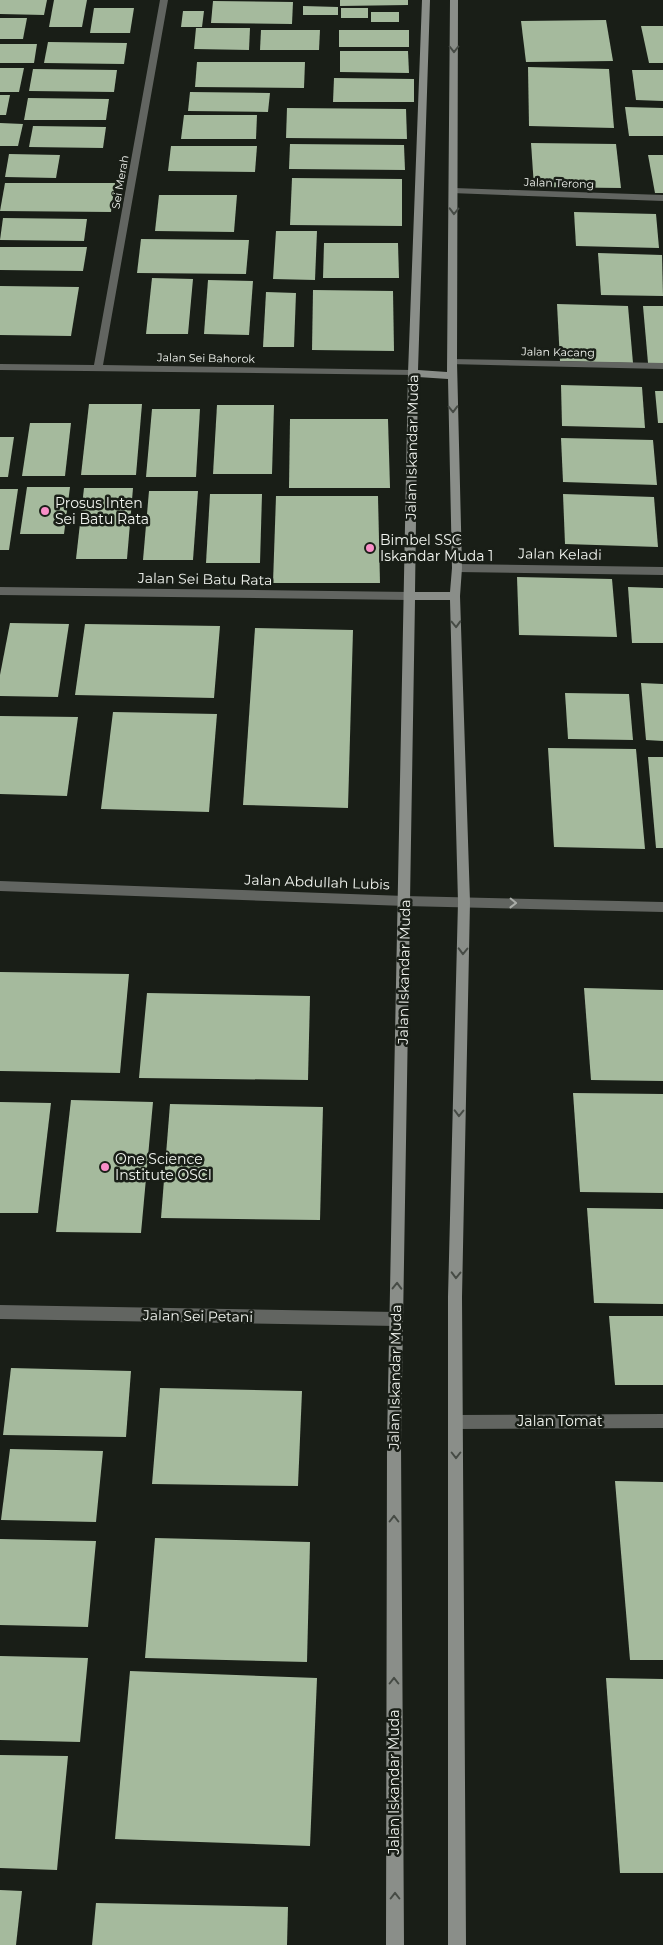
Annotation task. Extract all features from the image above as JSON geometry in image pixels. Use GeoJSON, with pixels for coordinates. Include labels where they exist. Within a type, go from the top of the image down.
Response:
{"type":"FeatureCollection","features":[{"type":"Feature","properties":{"kind":"main road","name":"Jalan Iskandar Muda"},"geometry":{"type":"LineString","coordinates":[[395,1945],[394,1443],[413,373],[426,0]]}},
{"type":"Feature","properties":{"kind":"main road"},"geometry":{"type":"LineString","coordinates":[[454,0],[452,376],[457,568],[455,596],[464,902],[455,1297],[456,1945]]}},
{"type":"Feature","properties":{"kind":"main road"},"geometry":{"type":"LineString","coordinates":[[413,373],[452,376]]}},
{"type":"Feature","properties":{"kind":"main road"},"geometry":{"type":"LineString","coordinates":[[410,596],[455,596]]}},
{"type":"Feature","properties":{"kind":"street","name":"Sei Merah"},"geometry":{"type":"LineString","coordinates":[[98,369],[164,0]]}},
{"type":"Feature","properties":{"kind":"street","name":"Jalan Terong"},"geometry":{"type":"LineString","coordinates":[[454,191],[663,198]]}},
{"type":"Feature","properties":{"kind":"street","name":"Jalan Kacang"},"geometry":{"type":"LineString","coordinates":[[452,362],[663,366]]}},
{"type":"Feature","properties":{"kind":"street","name":"Jalan Sei Bahorok"},"geometry":{"type":"LineString","coordinates":[[0,367],[413,373]]}},
{"type":"Feature","properties":{"kind":"street","name":"Jalan Keladi"},"geometry":{"type":"LineString","coordinates":[[457,568],[663,571]]}},
{"type":"Feature","properties":{"kind":"street","name":"Jalan Sei Batu Rata"},"geometry":{"type":"LineString","coordinates":[[0,591],[410,596]]}},
{"type":"Feature","properties":{"kind":"street","name":"Jalan Abdullah Lubis"},"geometry":{"type":"LineString","coordinates":[[0,886],[405,901],[663,907]]}},
{"type":"Feature","properties":{"kind":"street","name":"Jalan Sei Petani"},"geometry":{"type":"LineString","coordinates":[[0,1312],[396,1319]]}},
{"type":"Feature","properties":{"kind":"street","name":"Jalan Tomat"},"geometry":{"type":"LineString","coordinates":[[456,1422],[663,1421]]}},
{"type":"Feature","properties":{"kind":"building"},"geometry":{"type":"Polygon","coordinates":[[[0,0],[47,0],[44,15],[0,14],[0,0]]]}},
{"type":"Feature","properties":{"kind":"building"},"geometry":{"type":"Polygon","coordinates":[[[54,0],[87,0],[82,27],[49,27],[54,0]]]}},
{"type":"Feature","properties":{"kind":"building"},"geometry":{"type":"Polygon","coordinates":[[[340,0],[408,0],[408,5],[340,6],[340,0]]]}},
{"type":"Feature","properties":{"kind":"building"},"geometry":{"type":"Polygon","coordinates":[[[213,1],[293,2],[292,24],[211,23],[213,1]]]}},
{"type":"Feature","properties":{"kind":"building"},"geometry":{"type":"Polygon","coordinates":[[[303,6],[338,7],[338,15],[303,15],[303,6]]]}},
{"type":"Feature","properties":{"kind":"building"},"geometry":{"type":"Polygon","coordinates":[[[94,8],[134,8],[130,33],[90,33],[94,8]]]}},
{"type":"Feature","properties":{"kind":"building"},"geometry":{"type":"Polygon","coordinates":[[[341,8],[368,8],[368,18],[341,18],[341,8]]]}},
{"type":"Feature","properties":{"kind":"building"},"geometry":{"type":"Polygon","coordinates":[[[183,11],[204,11],[202,27],[181,27],[183,11]]]}},
{"type":"Feature","properties":{"kind":"building"},"geometry":{"type":"Polygon","coordinates":[[[371,12],[399,12],[399,22],[371,22],[371,12]]]}},
{"type":"Feature","properties":{"kind":"building"},"geometry":{"type":"Polygon","coordinates":[[[0,18],[27,18],[23,39],[0,39],[0,18]]]}},
{"type":"Feature","properties":{"kind":"building"},"geometry":{"type":"Polygon","coordinates":[[[606,20],[613,61],[526,62],[521,21],[606,20]]]}},
{"type":"Feature","properties":{"kind":"building"},"geometry":{"type":"Polygon","coordinates":[[[641,26],[663,26],[663,63],[649,63],[641,26]]]}},
{"type":"Feature","properties":{"kind":"building"},"geometry":{"type":"Polygon","coordinates":[[[196,28],[250,28],[249,50],[194,49],[196,28]]]}},
{"type":"Feature","properties":{"kind":"building"},"geometry":{"type":"Polygon","coordinates":[[[261,30],[320,30],[319,50],[260,50],[261,30]]]}},
{"type":"Feature","properties":{"kind":"building"},"geometry":{"type":"Polygon","coordinates":[[[339,30],[409,30],[409,47],[339,47],[339,30]]]}},
{"type":"Feature","properties":{"kind":"building"},"geometry":{"type":"Polygon","coordinates":[[[48,42],[127,43],[124,64],[44,63],[48,42]]]}},
{"type":"Feature","properties":{"kind":"building"},"geometry":{"type":"Polygon","coordinates":[[[0,44],[37,44],[34,63],[0,63],[0,44]]]}},
{"type":"Feature","properties":{"kind":"building"},"geometry":{"type":"Polygon","coordinates":[[[340,51],[408,51],[409,73],[340,72],[340,51]]]}},
{"type":"Feature","properties":{"kind":"building"},"geometry":{"type":"Polygon","coordinates":[[[197,62],[305,62],[304,88],[195,87],[197,62]]]}},
{"type":"Feature","properties":{"kind":"building"},"geometry":{"type":"Polygon","coordinates":[[[528,67],[609,69],[614,128],[529,126],[528,67]]]}},
{"type":"Feature","properties":{"kind":"building"},"geometry":{"type":"Polygon","coordinates":[[[0,68],[24,68],[19,92],[0,92],[0,68]]]}},
{"type":"Feature","properties":{"kind":"building"},"geometry":{"type":"Polygon","coordinates":[[[33,69],[117,70],[114,92],[29,91],[33,69]]]}},
{"type":"Feature","properties":{"kind":"building"},"geometry":{"type":"Polygon","coordinates":[[[632,70],[663,70],[663,101],[636,100],[632,70]]]}},
{"type":"Feature","properties":{"kind":"building"},"geometry":{"type":"Polygon","coordinates":[[[334,78],[414,79],[414,102],[333,102],[334,78]]]}},
{"type":"Feature","properties":{"kind":"building"},"geometry":{"type":"Polygon","coordinates":[[[190,92],[270,93],[268,112],[188,111],[190,92]]]}},
{"type":"Feature","properties":{"kind":"building"},"geometry":{"type":"Polygon","coordinates":[[[0,95],[10,95],[6,115],[0,115],[0,95]]]}},
{"type":"Feature","properties":{"kind":"building"},"geometry":{"type":"Polygon","coordinates":[[[28,98],[109,99],[106,120],[24,120],[28,98]]]}},
{"type":"Feature","properties":{"kind":"building"},"geometry":{"type":"Polygon","coordinates":[[[625,107],[663,108],[663,136],[629,136],[625,107]]]}},
{"type":"Feature","properties":{"kind":"building"},"geometry":{"type":"Polygon","coordinates":[[[287,108],[406,109],[407,139],[286,138],[287,108]]]}},
{"type":"Feature","properties":{"kind":"building"},"geometry":{"type":"Polygon","coordinates":[[[184,115],[257,115],[256,139],[181,139],[184,115]]]}},
{"type":"Feature","properties":{"kind":"building"},"geometry":{"type":"Polygon","coordinates":[[[0,123],[23,124],[18,146],[0,146],[0,123]]]}},
{"type":"Feature","properties":{"kind":"building"},"geometry":{"type":"Polygon","coordinates":[[[33,126],[106,127],[103,148],[29,147],[33,126]]]}},
{"type":"Feature","properties":{"kind":"building"},"geometry":{"type":"Polygon","coordinates":[[[531,143],[616,144],[621,188],[534,187],[531,143]]]}},
{"type":"Feature","properties":{"kind":"building"},"geometry":{"type":"Polygon","coordinates":[[[290,144],[404,145],[405,170],[289,169],[290,144]]]}},
{"type":"Feature","properties":{"kind":"building"},"geometry":{"type":"Polygon","coordinates":[[[171,146],[257,146],[255,172],[168,171],[171,146]]]}},
{"type":"Feature","properties":{"kind":"building"},"geometry":{"type":"Polygon","coordinates":[[[9,154],[60,155],[56,178],[5,177],[9,154]]]}},
{"type":"Feature","properties":{"kind":"building"},"geometry":{"type":"Polygon","coordinates":[[[648,155],[663,155],[663,193],[655,193],[648,155]]]}},
{"type":"Feature","properties":{"kind":"building"},"geometry":{"type":"Polygon","coordinates":[[[292,178],[402,179],[402,226],[290,225],[292,178]]]}},
{"type":"Feature","properties":{"kind":"building"},"geometry":{"type":"Polygon","coordinates":[[[5,183],[115,183],[111,212],[0,211],[5,183]]]}},
{"type":"Feature","properties":{"kind":"building"},"geometry":{"type":"Polygon","coordinates":[[[159,195],[237,195],[234,232],[155,231],[159,195]]]}},
{"type":"Feature","properties":{"kind":"building"},"geometry":{"type":"Polygon","coordinates":[[[574,212],[656,214],[659,248],[576,246],[574,212]]]}},
{"type":"Feature","properties":{"kind":"building"},"geometry":{"type":"Polygon","coordinates":[[[3,218],[87,219],[84,241],[0,240],[3,218]]]}},
{"type":"Feature","properties":{"kind":"building"},"geometry":{"type":"Polygon","coordinates":[[[276,231],[317,231],[315,280],[273,279],[276,231]]]}},
{"type":"Feature","properties":{"kind":"building"},"geometry":{"type":"Polygon","coordinates":[[[141,239],[249,240],[246,274],[137,273],[141,239]]]}},
{"type":"Feature","properties":{"kind":"building"},"geometry":{"type":"Polygon","coordinates":[[[324,243],[398,243],[399,278],[323,278],[324,243]]]}},
{"type":"Feature","properties":{"kind":"building"},"geometry":{"type":"Polygon","coordinates":[[[0,247],[87,247],[83,271],[0,270],[0,247]]]}},
{"type":"Feature","properties":{"kind":"building"},"geometry":{"type":"Polygon","coordinates":[[[598,253],[662,255],[663,296],[601,295],[598,253]]]}},
{"type":"Feature","properties":{"kind":"building"},"geometry":{"type":"Polygon","coordinates":[[[152,278],[193,279],[188,334],[146,334],[152,278]]]}},
{"type":"Feature","properties":{"kind":"building"},"geometry":{"type":"Polygon","coordinates":[[[208,280],[253,281],[249,335],[204,334],[208,280]]]}},
{"type":"Feature","properties":{"kind":"building"},"geometry":{"type":"Polygon","coordinates":[[[0,286],[79,287],[71,336],[0,335],[0,286]]]}},
{"type":"Feature","properties":{"kind":"building"},"geometry":{"type":"Polygon","coordinates":[[[313,290],[393,291],[394,351],[312,350],[313,290]]]}},
{"type":"Feature","properties":{"kind":"building"},"geometry":{"type":"Polygon","coordinates":[[[266,292],[296,293],[294,347],[263,347],[266,292]]]}},
{"type":"Feature","properties":{"kind":"building"},"geometry":{"type":"Polygon","coordinates":[[[557,304],[628,306],[633,363],[560,361],[557,304]]]}},
{"type":"Feature","properties":{"kind":"building"},"geometry":{"type":"Polygon","coordinates":[[[643,306],[663,306],[663,363],[648,363],[643,306]]]}},
{"type":"Feature","properties":{"kind":"building"},"geometry":{"type":"Polygon","coordinates":[[[561,385],[642,387],[645,428],[562,426],[561,385]]]}},
{"type":"Feature","properties":{"kind":"building"},"geometry":{"type":"Polygon","coordinates":[[[655,391],[663,391],[663,423],[658,423],[655,391]]]}},
{"type":"Feature","properties":{"kind":"building"},"geometry":{"type":"Polygon","coordinates":[[[89,404],[142,404],[136,475],[81,475],[89,404]]]}},
{"type":"Feature","properties":{"kind":"building"},"geometry":{"type":"Polygon","coordinates":[[[217,405],[274,405],[272,474],[213,474],[217,405]]]}},
{"type":"Feature","properties":{"kind":"building"},"geometry":{"type":"Polygon","coordinates":[[[152,409],[200,409],[196,477],[146,477],[152,409]]]}},
{"type":"Feature","properties":{"kind":"building"},"geometry":{"type":"Polygon","coordinates":[[[290,419],[388,419],[390,488],[289,488],[290,419]]]}},
{"type":"Feature","properties":{"kind":"building"},"geometry":{"type":"Polygon","coordinates":[[[30,423],[71,423],[65,476],[22,476],[30,423]]]}},
{"type":"Feature","properties":{"kind":"building"},"geometry":{"type":"Polygon","coordinates":[[[0,437],[14,437],[8,477],[0,477],[0,437]]]}},
{"type":"Feature","properties":{"kind":"building"},"geometry":{"type":"Polygon","coordinates":[[[561,438],[653,440],[657,485],[563,482],[561,438]]]}},
{"type":"Feature","properties":{"kind":"building","name":"Prosus Inten Sei Batu Rata"},"geometry":{"type":"Polygon","coordinates":[[[27,487],[70,487],[64,534],[20,534],[27,487]]]}},
{"type":"Feature","properties":{"kind":"building"},"geometry":{"type":"Polygon","coordinates":[[[84,488],[133,488],[127,559],[76,559],[84,488]]]}},
{"type":"Feature","properties":{"kind":"building"},"geometry":{"type":"Polygon","coordinates":[[[0,489],[18,489],[9,550],[0,550],[0,489]]]}},
{"type":"Feature","properties":{"kind":"building"},"geometry":{"type":"Polygon","coordinates":[[[149,491],[198,491],[193,560],[143,560],[149,491]]]}},
{"type":"Feature","properties":{"kind":"building"},"geometry":{"type":"Polygon","coordinates":[[[210,494],[262,494],[260,563],[206,563],[210,494]]]}},
{"type":"Feature","properties":{"kind":"building"},"geometry":{"type":"Polygon","coordinates":[[[563,494],[654,497],[658,547],[565,544],[563,494]]]}},
{"type":"Feature","properties":{"kind":"building"},"geometry":{"type":"Polygon","coordinates":[[[276,496],[378,496],[380,583],[273,583],[276,496]]]}},
{"type":"Feature","properties":{"kind":"building"},"geometry":{"type":"Polygon","coordinates":[[[517,577],[612,579],[617,637],[519,635],[517,577]]]}},
{"type":"Feature","properties":{"kind":"building"},"geometry":{"type":"Polygon","coordinates":[[[628,587],[663,588],[663,643],[632,643],[628,587]]]}},
{"type":"Feature","properties":{"kind":"building"},"geometry":{"type":"Polygon","coordinates":[[[10,623],[69,624],[58,697],[0,696],[0,675],[10,623]]]}},
{"type":"Feature","properties":{"kind":"building"},"geometry":{"type":"Polygon","coordinates":[[[85,624],[220,626],[214,698],[75,695],[85,624]]]}},
{"type":"Feature","properties":{"kind":"building"},"geometry":{"type":"Polygon","coordinates":[[[255,628],[353,630],[348,808],[243,805],[255,628]]]}},
{"type":"Feature","properties":{"kind":"building"},"geometry":{"type":"Polygon","coordinates":[[[641,683],[663,684],[663,741],[646,740],[641,683]]]}},
{"type":"Feature","properties":{"kind":"building"},"geometry":{"type":"Polygon","coordinates":[[[565,693],[629,694],[633,740],[568,739],[565,693]]]}},
{"type":"Feature","properties":{"kind":"building"},"geometry":{"type":"Polygon","coordinates":[[[113,712],[217,714],[209,812],[101,809],[113,712]]]}},
{"type":"Feature","properties":{"kind":"building"},"geometry":{"type":"Polygon","coordinates":[[[0,716],[78,717],[67,796],[0,794],[0,716]]]}},
{"type":"Feature","properties":{"kind":"building"},"geometry":{"type":"Polygon","coordinates":[[[548,748],[636,749],[645,849],[554,847],[548,748]]]}},
{"type":"Feature","properties":{"kind":"building"},"geometry":{"type":"Polygon","coordinates":[[[648,757],[663,757],[663,848],[656,848],[648,757]]]}},
{"type":"Feature","properties":{"kind":"building"},"geometry":{"type":"Polygon","coordinates":[[[0,972],[129,974],[120,1073],[0,1071],[0,972]]]}},
{"type":"Feature","properties":{"kind":"building"},"geometry":{"type":"Polygon","coordinates":[[[584,988],[663,990],[663,1081],[591,1080],[584,988]]]}},
{"type":"Feature","properties":{"kind":"building"},"geometry":{"type":"Polygon","coordinates":[[[147,993],[310,996],[308,1080],[139,1078],[147,993]]]}},
{"type":"Feature","properties":{"kind":"building"},"geometry":{"type":"Polygon","coordinates":[[[573,1093],[663,1094],[663,1193],[580,1192],[573,1093]]]}},
{"type":"Feature","properties":{"kind":"building","name":"One Science Institute OSCI"},"geometry":{"type":"Polygon","coordinates":[[[71,1100],[153,1102],[141,1233],[56,1232],[71,1100]]]}},
{"type":"Feature","properties":{"kind":"building"},"geometry":{"type":"Polygon","coordinates":[[[0,1102],[51,1103],[38,1213],[0,1213],[0,1102]]]}},
{"type":"Feature","properties":{"kind":"building"},"geometry":{"type":"Polygon","coordinates":[[[170,1104],[323,1107],[320,1220],[161,1218],[170,1104]]]}},
{"type":"Feature","properties":{"kind":"building"},"geometry":{"type":"Polygon","coordinates":[[[587,1208],[663,1209],[663,1304],[594,1303],[587,1208]]]}},
{"type":"Feature","properties":{"kind":"building"},"geometry":{"type":"Polygon","coordinates":[[[609,1316],[663,1316],[663,1385],[615,1385],[609,1316]]]}},
{"type":"Feature","properties":{"kind":"building"},"geometry":{"type":"Polygon","coordinates":[[[11,1368],[131,1371],[126,1437],[3,1435],[11,1368]]]}},
{"type":"Feature","properties":{"kind":"building"},"geometry":{"type":"Polygon","coordinates":[[[160,1388],[302,1391],[298,1486],[152,1484],[160,1388]]]}},
{"type":"Feature","properties":{"kind":"building"},"geometry":{"type":"Polygon","coordinates":[[[10,1449],[103,1451],[96,1522],[1,1520],[10,1449]]]}},
{"type":"Feature","properties":{"kind":"building"},"geometry":{"type":"Polygon","coordinates":[[[615,1481],[663,1482],[663,1660],[630,1660],[615,1481]]]}},
{"type":"Feature","properties":{"kind":"building"},"geometry":{"type":"Polygon","coordinates":[[[155,1538],[310,1542],[307,1662],[145,1658],[155,1538]]]}},
{"type":"Feature","properties":{"kind":"building"},"geometry":{"type":"Polygon","coordinates":[[[0,1539],[96,1541],[88,1627],[0,1625],[0,1539]]]}},
{"type":"Feature","properties":{"kind":"building"},"geometry":{"type":"Polygon","coordinates":[[[0,1656],[88,1658],[80,1742],[0,1740],[0,1656]]]}},
{"type":"Feature","properties":{"kind":"building"},"geometry":{"type":"Polygon","coordinates":[[[130,1671],[317,1678],[310,1846],[115,1839],[130,1671]]]}},
{"type":"Feature","properties":{"kind":"building"},"geometry":{"type":"Polygon","coordinates":[[[606,1678],[663,1679],[663,1873],[620,1873],[606,1678]]]}},
{"type":"Feature","properties":{"kind":"building"},"geometry":{"type":"Polygon","coordinates":[[[0,1755],[68,1756],[57,1870],[0,1868],[0,1755]]]}},
{"type":"Feature","properties":{"kind":"building"},"geometry":{"type":"Polygon","coordinates":[[[0,1890],[22,1891],[16,1945],[0,1945],[0,1890]]]}},
{"type":"Feature","properties":{"kind":"building"},"geometry":{"type":"Polygon","coordinates":[[[96,1903],[288,1907],[287,1945],[92,1945],[96,1903]]]}},
{"type":"Feature","properties":{"kind":"place","name":"Prosus Inten Sei Batu Rata"},"geometry":{"type":"Point","coordinates":[45,511]}},
{"type":"Feature","properties":{"kind":"place","name":"Bimbel SSC Iskandar Muda 1"},"geometry":{"type":"Point","coordinates":[370,548]}},
{"type":"Feature","properties":{"kind":"place","name":"One Science Institute OSCI"},"geometry":{"type":"Point","coordinates":[105,1167]}}]}
